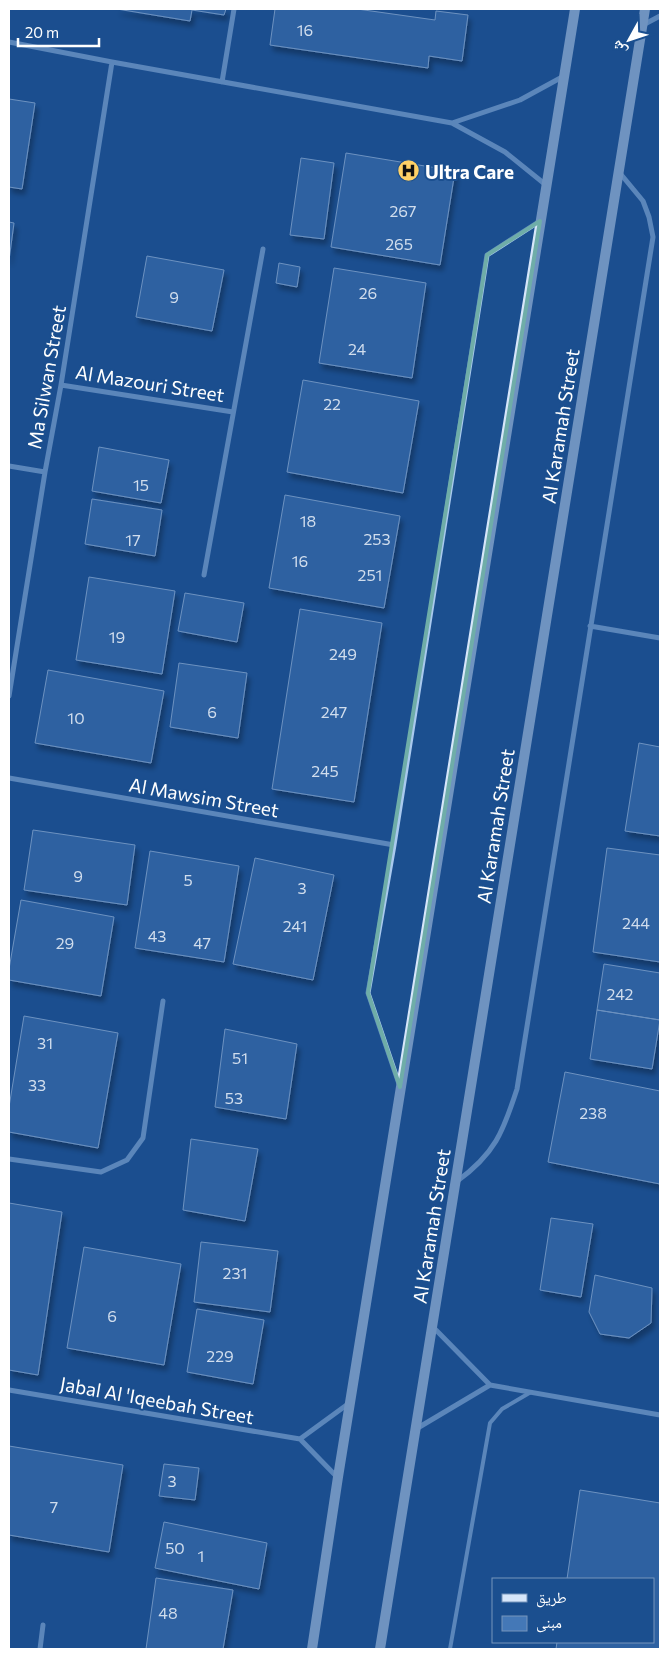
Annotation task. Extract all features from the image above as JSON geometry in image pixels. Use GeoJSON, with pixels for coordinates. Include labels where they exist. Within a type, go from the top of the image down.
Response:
{"type":"FeatureCollection","features":[{"type":"Feature","properties":{"kind":"main road"},"geometry":{"type":"LineString","coordinates":[[312,1649],[349,1403],[575,9]]}},
{"type":"Feature","properties":{"kind":"main road","name":"Al Karamah Street"},"geometry":{"type":"LineString","coordinates":[[380,1649],[645,9]]}},
{"type":"Feature","properties":{"kind":"street"},"geometry":{"type":"LineString","coordinates":[[222,82],[234,9]]}},
{"type":"Feature","properties":{"kind":"street"},"geometry":{"type":"LineString","coordinates":[[642,25],[660,16]]}},
{"type":"Feature","properties":{"kind":"street"},"geometry":{"type":"LineString","coordinates":[[9,42],[452,123],[505,152],[546,185]]}},
{"type":"Feature","properties":{"kind":"street","name":"Ma Silwan Street"},"geometry":{"type":"LineString","coordinates":[[9,696],[112,62]]}},
{"type":"Feature","properties":{"kind":"street"},"geometry":{"type":"LineString","coordinates":[[452,123],[520,100],[564,76]]}},
{"type":"Feature","properties":{"kind":"street"},"geometry":{"type":"LineString","coordinates":[[456,1182],[474,1168],[491,1149],[505,1126],[518,1088],[653,237],[643,201],[619,171]]}},
{"type":"Feature","properties":{"kind":"street"},"geometry":{"type":"LineString","coordinates":[[400,1087],[368,993],[394,845],[487,255],[540,221]]}},
{"type":"Feature","properties":{"kind":"street","name":"Al Mazouri Street"},"geometry":{"type":"LineString","coordinates":[[204,575],[263,249]]}},
{"type":"Feature","properties":{"kind":"street","name":"Al Mazouri Street"},"geometry":{"type":"LineString","coordinates":[[61,385],[233,412]]}},
{"type":"Feature","properties":{"kind":"street"},"geometry":{"type":"LineString","coordinates":[[9,466],[45,472]]}},
{"type":"Feature","properties":{"kind":"street"},"geometry":{"type":"LineString","coordinates":[[590,626],[660,638]]}},
{"type":"Feature","properties":{"kind":"street","name":"Al Mawsim Street"},"geometry":{"type":"LineString","coordinates":[[9,778],[394,845]]}},
{"type":"Feature","properties":{"kind":"street"},"geometry":{"type":"LineString","coordinates":[[9,1159],[100,1172],[126,1160],[142,1138],[163,1002]]}},
{"type":"Feature","properties":{"kind":"street"},"geometry":{"type":"LineString","coordinates":[[432,1327],[490,1385],[660,1415]]}},
{"type":"Feature","properties":{"kind":"street"},"geometry":{"type":"LineString","coordinates":[[416,1429],[490,1385]]}},
{"type":"Feature","properties":{"kind":"street","name":"Jabal Al 'Iqeebah Street"},"geometry":{"type":"LineString","coordinates":[[9,1390],[300,1439]]}},
{"type":"Feature","properties":{"kind":"street"},"geometry":{"type":"LineString","coordinates":[[338,1477],[300,1439],[349,1403]]}},
{"type":"Feature","properties":{"kind":"street"},"geometry":{"type":"LineString","coordinates":[[40,1649],[43,1624]]}},
{"type":"Feature","properties":{"kind":"lane"},"geometry":{"type":"LineString","coordinates":[[450,1649],[490,1423],[502,1409],[531,1392]]}},
{"type":"Feature","properties":{"kind":"highlighted area"},"geometry":{"type":"Polygon","coordinates":[[[540,221],[400,1087],[368,993],[487,255],[540,221]]]}},
{"type":"Feature","properties":{"kind":"building"},"geometry":{"type":"Polygon","coordinates":[[[117,9],[226,9],[224,15],[192,10],[190,21],[117,9]]]}},
{"type":"Feature","properties":{"kind":"building"},"geometry":{"type":"Polygon","coordinates":[[[275,9],[357,9],[435,20],[436,11],[468,15],[462,61],[429,56],[428,68],[270,45],[275,9]]]}},
{"type":"Feature","properties":{"kind":"building"},"geometry":{"type":"Polygon","coordinates":[[[9,99],[35,103],[22,189],[9,187],[9,99]]]}},
{"type":"Feature","properties":{"kind":"building"},"geometry":{"type":"Polygon","coordinates":[[[346,153],[455,171],[440,265],[331,247],[346,153]]]}},
{"type":"Feature","properties":{"kind":"building"},"geometry":{"type":"Polygon","coordinates":[[[301,158],[334,163],[324,239],[290,235],[301,158]]]}},
{"type":"Feature","properties":{"kind":"building"},"geometry":{"type":"Polygon","coordinates":[[[9,222],[14,223],[9,260],[9,222]]]}},
{"type":"Feature","properties":{"kind":"building"},"geometry":{"type":"Polygon","coordinates":[[[147,256],[224,270],[212,331],[136,317],[147,256]]]}},
{"type":"Feature","properties":{"kind":"building"},"geometry":{"type":"Polygon","coordinates":[[[279,263],[300,267],[297,287],[276,283],[279,263]]]}},
{"type":"Feature","properties":{"kind":"building"},"geometry":{"type":"Polygon","coordinates":[[[334,268],[426,283],[412,378],[319,363],[334,268]]]}},
{"type":"Feature","properties":{"kind":"building"},"geometry":{"type":"Polygon","coordinates":[[[303,380],[419,401],[403,493],[287,472],[303,380]]]}},
{"type":"Feature","properties":{"kind":"building"},"geometry":{"type":"Polygon","coordinates":[[[99,447],[169,460],[161,503],[92,491],[99,447]]]}},
{"type":"Feature","properties":{"kind":"building"},"geometry":{"type":"Polygon","coordinates":[[[285,495],[400,516],[384,608],[269,588],[285,495]]]}},
{"type":"Feature","properties":{"kind":"building"},"geometry":{"type":"Polygon","coordinates":[[[92,499],[162,510],[155,556],[85,544],[92,499]]]}},
{"type":"Feature","properties":{"kind":"building"},"geometry":{"type":"Polygon","coordinates":[[[89,577],[175,591],[162,674],[76,660],[89,577]]]}},
{"type":"Feature","properties":{"kind":"building"},"geometry":{"type":"Polygon","coordinates":[[[185,593],[244,603],[237,642],[178,631],[185,593]]]}},
{"type":"Feature","properties":{"kind":"building"},"geometry":{"type":"Polygon","coordinates":[[[300,609],[382,623],[354,802],[272,789],[300,609]]]}},
{"type":"Feature","properties":{"kind":"building"},"geometry":{"type":"Polygon","coordinates":[[[179,663],[247,673],[238,738],[170,727],[179,663]]]}},
{"type":"Feature","properties":{"kind":"building"},"geometry":{"type":"Polygon","coordinates":[[[48,670],[164,691],[151,763],[35,743],[48,670]]]}},
{"type":"Feature","properties":{"kind":"building"},"geometry":{"type":"Polygon","coordinates":[[[639,743],[660,747],[660,836],[625,831],[639,743]]]}},
{"type":"Feature","properties":{"kind":"building"},"geometry":{"type":"Polygon","coordinates":[[[33,830],[135,845],[127,905],[24,890],[33,830]]]}},
{"type":"Feature","properties":{"kind":"building"},"geometry":{"type":"Polygon","coordinates":[[[607,848],[660,855],[660,962],[593,952],[607,848]]]}},
{"type":"Feature","properties":{"kind":"building"},"geometry":{"type":"Polygon","coordinates":[[[150,851],[239,866],[224,962],[135,948],[150,851]]]}},
{"type":"Feature","properties":{"kind":"building"},"geometry":{"type":"Polygon","coordinates":[[[255,858],[334,875],[313,980],[233,964],[255,858]]]}},
{"type":"Feature","properties":{"kind":"building"},"geometry":{"type":"Polygon","coordinates":[[[21,900],[114,917],[101,996],[9,980],[9,969],[21,900]]]}},
{"type":"Feature","properties":{"kind":"building"},"geometry":{"type":"Polygon","coordinates":[[[604,964],[660,973],[660,1020],[597,1010],[604,964]]]}},
{"type":"Feature","properties":{"kind":"building"},"geometry":{"type":"Polygon","coordinates":[[[597,1010],[660,1020],[652,1069],[590,1059],[597,1010]]]}},
{"type":"Feature","properties":{"kind":"building"},"geometry":{"type":"Polygon","coordinates":[[[24,1016],[118,1033],[98,1148],[9,1132],[9,1107],[24,1016]]]}},
{"type":"Feature","properties":{"kind":"building"},"geometry":{"type":"Polygon","coordinates":[[[225,1029],[297,1044],[286,1119],[215,1107],[225,1029]]]}},
{"type":"Feature","properties":{"kind":"building"},"geometry":{"type":"Polygon","coordinates":[[[565,1072],[660,1091],[660,1184],[548,1162],[565,1072]]]}},
{"type":"Feature","properties":{"kind":"building"},"geometry":{"type":"Polygon","coordinates":[[[191,1139],[258,1149],[245,1221],[183,1210],[191,1139]]]}},
{"type":"Feature","properties":{"kind":"building"},"geometry":{"type":"Polygon","coordinates":[[[9,1203],[62,1212],[38,1375],[9,1370],[9,1203]]]}},
{"type":"Feature","properties":{"kind":"building"},"geometry":{"type":"Polygon","coordinates":[[[551,1218],[593,1224],[581,1297],[540,1290],[551,1218]]]}},
{"type":"Feature","properties":{"kind":"building"},"geometry":{"type":"Polygon","coordinates":[[[201,1242],[278,1251],[270,1312],[194,1302],[201,1242]]]}},
{"type":"Feature","properties":{"kind":"building"},"geometry":{"type":"Polygon","coordinates":[[[84,1247],[181,1264],[164,1365],[67,1348],[84,1247]]]}},
{"type":"Feature","properties":{"kind":"building"},"geometry":{"type":"Polygon","coordinates":[[[595,1275],[652,1288],[651,1323],[629,1338],[600,1334],[589,1312],[595,1275]]]}},
{"type":"Feature","properties":{"kind":"building"},"geometry":{"type":"Polygon","coordinates":[[[197,1309],[264,1320],[253,1384],[187,1372],[197,1309]]]}},
{"type":"Feature","properties":{"kind":"building"},"geometry":{"type":"Polygon","coordinates":[[[9,1446],[123,1465],[109,1552],[9,1535],[9,1446]]]}},
{"type":"Feature","properties":{"kind":"building"},"geometry":{"type":"Polygon","coordinates":[[[164,1464],[199,1468],[195,1500],[159,1496],[164,1464]]]}},
{"type":"Feature","properties":{"kind":"building"},"geometry":{"type":"Polygon","coordinates":[[[580,1490],[660,1503],[660,1649],[556,1649],[557,1643],[654,1643],[654,1578],[567,1578],[580,1490]]]}},
{"type":"Feature","properties":{"kind":"building"},"geometry":{"type":"Polygon","coordinates":[[[164,1522],[267,1543],[259,1589],[155,1568],[164,1522]]]}},
{"type":"Feature","properties":{"kind":"building"},"geometry":{"type":"Polygon","coordinates":[[[156,1578],[233,1590],[223,1649],[146,1649],[156,1578]]]}},
{"type":"Feature","properties":{"kind":"place","name":"Ultra Care"},"geometry":{"type":"Point","coordinates":[409,171]}}]}
